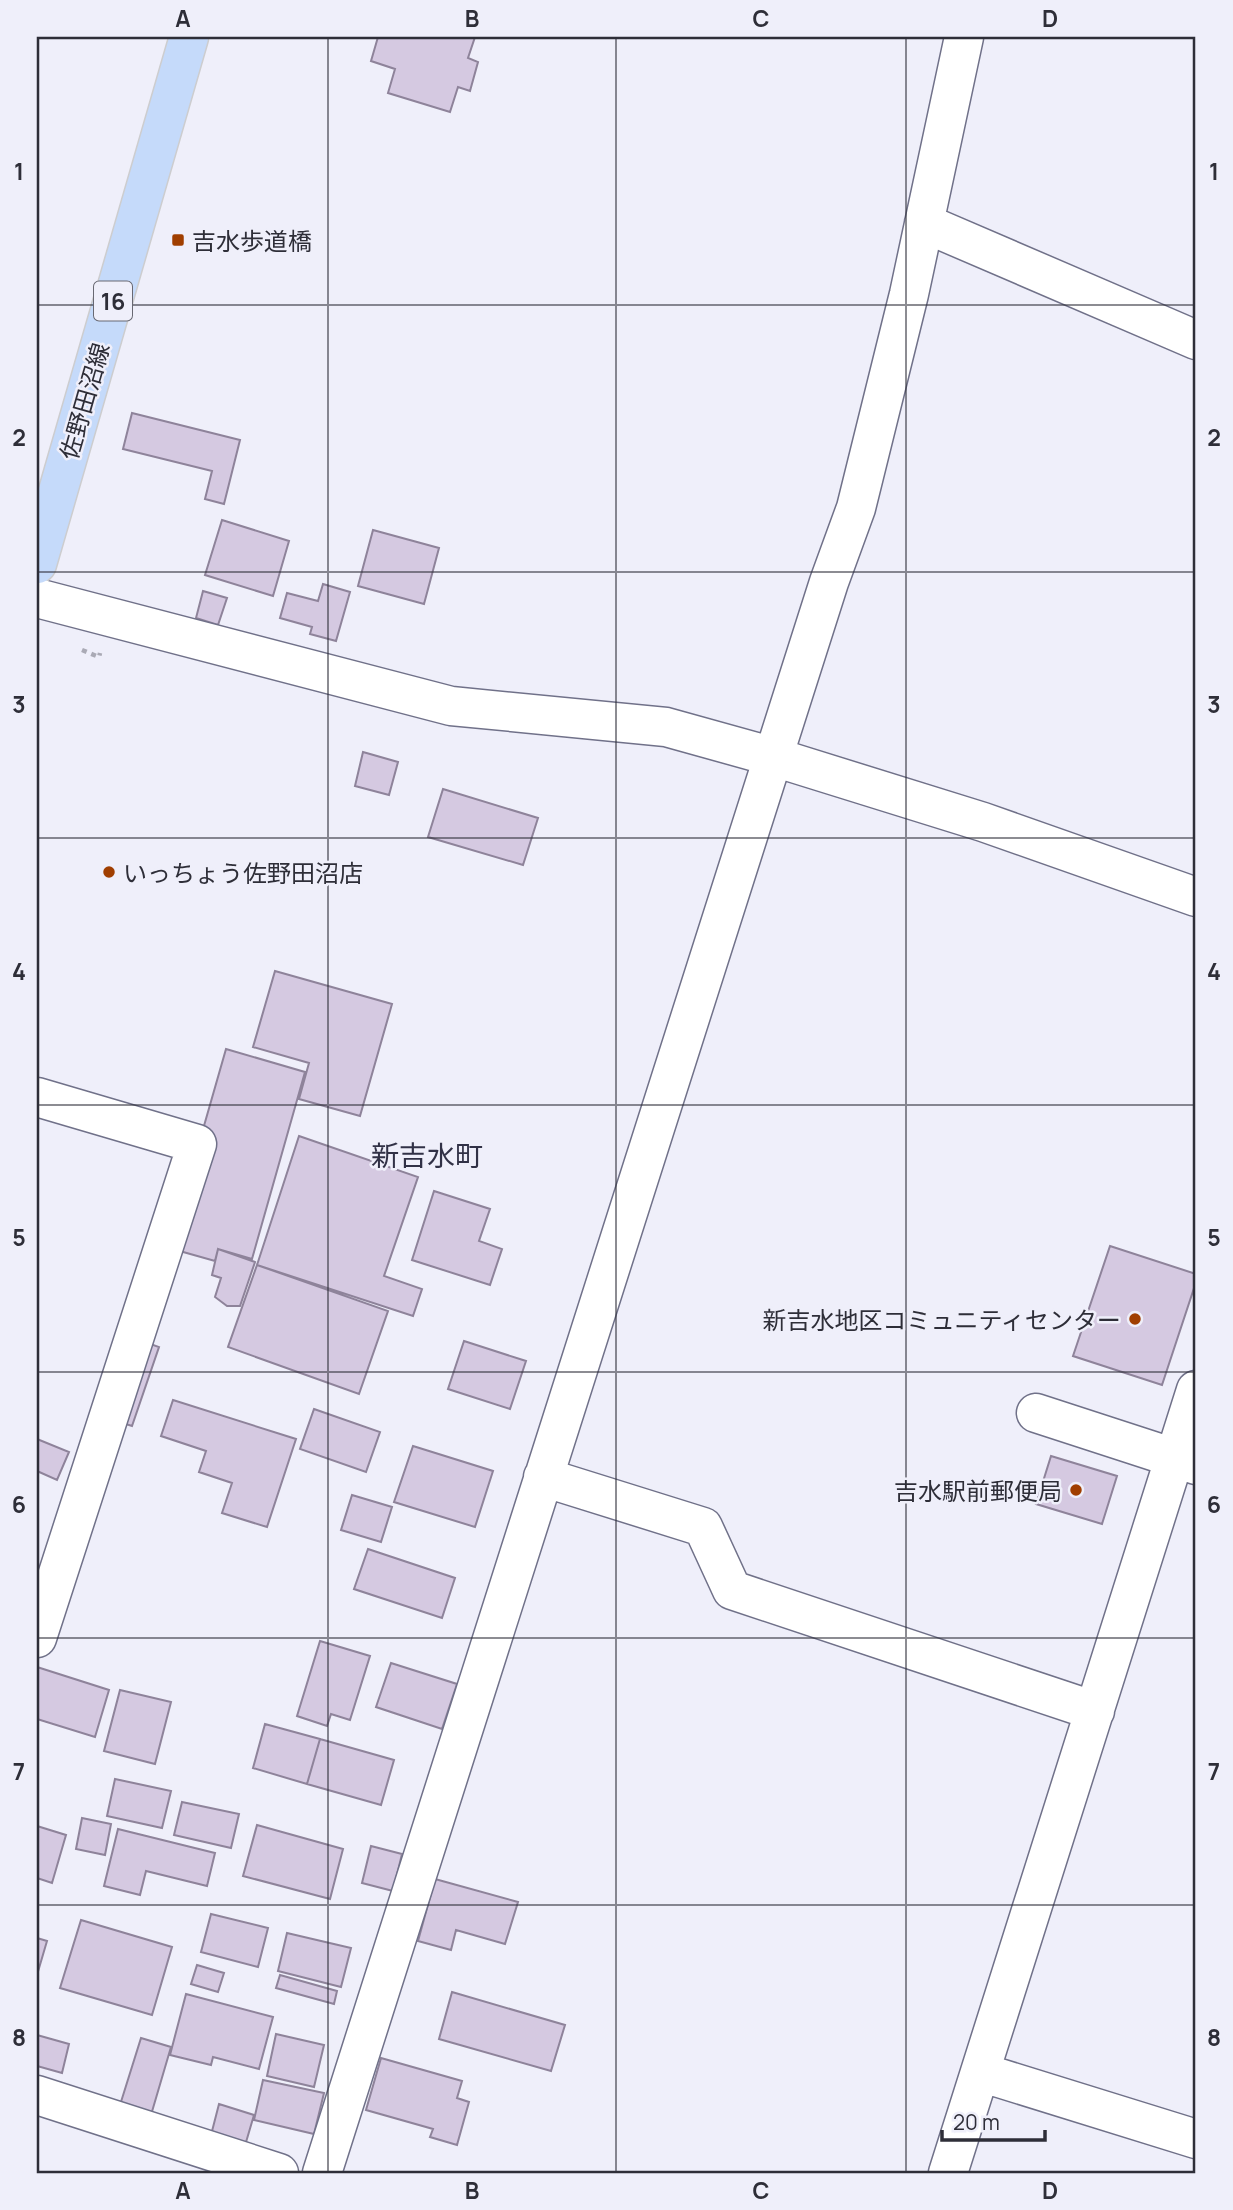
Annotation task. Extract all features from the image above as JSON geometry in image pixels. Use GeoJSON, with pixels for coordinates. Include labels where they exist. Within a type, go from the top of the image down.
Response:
{"type":"FeatureCollection","features":[{"type":"Feature","properties":{"kind":"main road","name":"佐野田沼線"},"geometry":{"type":"LineString","coordinates":[[37,564],[189,37]]}},
{"type":"Feature","properties":{"kind":"street"},"geometry":{"type":"LineString","coordinates":[[322,2173],[829,582],[856,508],[924,223],[964,37]]}},
{"type":"Feature","properties":{"kind":"street"},"geometry":{"type":"LineString","coordinates":[[924,223],[1196,340]]}},
{"type":"Feature","properties":{"kind":"street"},"geometry":{"type":"LineString","coordinates":[[37,598],[451,705],[666,727],[774,757],[983,822],[1196,897]]}},
{"type":"Feature","properties":{"kind":"street"},"geometry":{"type":"LineString","coordinates":[[37,1097],[197,1144],[37,1638]]}},
{"type":"Feature","properties":{"kind":"street"},"geometry":{"type":"LineString","coordinates":[[948,2173],[1095,1711],[1186,1461],[1196,1390]]}},
{"type":"Feature","properties":{"kind":"street"},"geometry":{"type":"LineString","coordinates":[[1036,1413],[1186,1461]]}},
{"type":"Feature","properties":{"kind":"street"},"geometry":{"type":"LineString","coordinates":[[543,1478],[703,1527],[733,1590],[1095,1711]]}},
{"type":"Feature","properties":{"kind":"street"},"geometry":{"type":"LineString","coordinates":[[981,2072],[1196,2139]]}},
{"type":"Feature","properties":{"kind":"street"},"geometry":{"type":"LineString","coordinates":[[37,2095],[279,2173]]}},
{"type":"Feature","properties":{"kind":"building"},"geometry":{"type":"Polygon","coordinates":[[[378,37],[475,37],[468,58],[478,62],[470,91],[458,87],[450,112],[388,93],[395,69],[371,61],[378,37]]]}},
{"type":"Feature","properties":{"kind":"building"},"geometry":{"type":"Polygon","coordinates":[[[132,413],[240,440],[224,504],[205,499],[212,471],[123,449],[132,413]]]}},
{"type":"Feature","properties":{"kind":"building"},"geometry":{"type":"Polygon","coordinates":[[[222,520],[289,541],[273,596],[205,575],[222,520]]]}},
{"type":"Feature","properties":{"kind":"building"},"geometry":{"type":"Polygon","coordinates":[[[373,530],[439,548],[424,604],[358,586],[373,530]]]}},
{"type":"Feature","properties":{"kind":"building"},"geometry":{"type":"Polygon","coordinates":[[[323,584],[350,592],[336,641],[310,634],[312,627],[280,618],[287,593],[318,601],[323,584]]]}},
{"type":"Feature","properties":{"kind":"building"},"geometry":{"type":"Polygon","coordinates":[[[203,591],[227,598],[218,625],[196,618],[203,591]]]}},
{"type":"Feature","properties":{"kind":"building"},"geometry":{"type":"Polygon","coordinates":[[[363,752],[398,762],[389,795],[355,786],[363,752]]]}},
{"type":"Feature","properties":{"kind":"building"},"geometry":{"type":"Polygon","coordinates":[[[443,789],[538,818],[523,865],[428,837],[443,789]]]}},
{"type":"Feature","properties":{"kind":"building"},"geometry":{"type":"Polygon","coordinates":[[[275,971],[392,1004],[360,1116],[299,1099],[309,1063],[253,1047],[275,971]]]}},
{"type":"Feature","properties":{"kind":"building"},"geometry":{"type":"Polygon","coordinates":[[[226,1049],[305,1072],[252,1259],[218,1249],[215,1261],[169,1248],[226,1049]]]}},
{"type":"Feature","properties":{"kind":"building"},"geometry":{"type":"Polygon","coordinates":[[[299,1136],[418,1177],[384,1276],[422,1289],[413,1316],[257,1265],[299,1136]]]}},
{"type":"Feature","properties":{"kind":"building"},"geometry":{"type":"Polygon","coordinates":[[[434,1191],[490,1209],[479,1241],[502,1249],[490,1285],[412,1260],[434,1191]]]}},
{"type":"Feature","properties":{"kind":"building","name":"新吉水地区コミュニティセンター"},"geometry":{"type":"Polygon","coordinates":[[[1110,1246],[1196,1274],[1196,1282],[1162,1385],[1073,1356],[1110,1246]]]}},
{"type":"Feature","properties":{"kind":"building"},"geometry":{"type":"Polygon","coordinates":[[[218,1249],[255,1262],[240,1306],[227,1306],[215,1297],[221,1278],[212,1275],[218,1249]]]}},
{"type":"Feature","properties":{"kind":"building"},"geometry":{"type":"Polygon","coordinates":[[[257,1265],[388,1311],[359,1394],[228,1347],[257,1265]]]}},
{"type":"Feature","properties":{"kind":"building"},"geometry":{"type":"Polygon","coordinates":[[[128,1336],[159,1347],[132,1426],[101,1416],[128,1336]]]}},
{"type":"Feature","properties":{"kind":"building"},"geometry":{"type":"Polygon","coordinates":[[[464,1341],[526,1361],[510,1409],[448,1389],[464,1341]]]}},
{"type":"Feature","properties":{"kind":"building"},"geometry":{"type":"Polygon","coordinates":[[[173,1400],[296,1439],[267,1527],[222,1513],[232,1483],[199,1472],[206,1451],[161,1436],[173,1400]]]}},
{"type":"Feature","properties":{"kind":"building"},"geometry":{"type":"Polygon","coordinates":[[[314,1409],[380,1432],[366,1472],[300,1449],[314,1409]]]}},
{"type":"Feature","properties":{"kind":"building"},"geometry":{"type":"Polygon","coordinates":[[[37,1439],[69,1452],[57,1480],[37,1471],[37,1439]]]}},
{"type":"Feature","properties":{"kind":"building"},"geometry":{"type":"Polygon","coordinates":[[[413,1446],[493,1471],[475,1527],[394,1502],[413,1446]]]}},
{"type":"Feature","properties":{"kind":"building","name":"吉水駅前郵便局"},"geometry":{"type":"Polygon","coordinates":[[[1051,1456],[1117,1476],[1102,1524],[1036,1504],[1051,1456]]]}},
{"type":"Feature","properties":{"kind":"building"},"geometry":{"type":"Polygon","coordinates":[[[352,1495],[392,1507],[381,1542],[341,1530],[352,1495]]]}},
{"type":"Feature","properties":{"kind":"building"},"geometry":{"type":"Polygon","coordinates":[[[368,1549],[455,1578],[442,1618],[354,1589],[368,1549]]]}},
{"type":"Feature","properties":{"kind":"building"},"geometry":{"type":"Polygon","coordinates":[[[320,1641],[370,1656],[350,1720],[331,1714],[327,1726],[297,1716],[320,1641]]]}},
{"type":"Feature","properties":{"kind":"building"},"geometry":{"type":"Polygon","coordinates":[[[391,1663],[457,1684],[442,1729],[376,1707],[391,1663]]]}},
{"type":"Feature","properties":{"kind":"building"},"geometry":{"type":"Polygon","coordinates":[[[37,1667],[109,1690],[95,1737],[37,1719],[37,1667]]]}},
{"type":"Feature","properties":{"kind":"building"},"geometry":{"type":"Polygon","coordinates":[[[120,1690],[171,1702],[155,1764],[104,1751],[120,1690]]]}},
{"type":"Feature","properties":{"kind":"building"},"geometry":{"type":"Polygon","coordinates":[[[265,1724],[320,1739],[307,1784],[253,1768],[265,1724]]]}},
{"type":"Feature","properties":{"kind":"building"},"geometry":{"type":"Polygon","coordinates":[[[320,1739],[394,1760],[381,1805],[307,1784],[320,1739]]]}},
{"type":"Feature","properties":{"kind":"building"},"geometry":{"type":"Polygon","coordinates":[[[115,1779],[171,1791],[162,1828],[107,1816],[115,1779]]]}},
{"type":"Feature","properties":{"kind":"building"},"geometry":{"type":"Polygon","coordinates":[[[182,1802],[239,1814],[231,1848],[174,1835],[182,1802]]]}},
{"type":"Feature","properties":{"kind":"building"},"geometry":{"type":"Polygon","coordinates":[[[82,1818],[111,1824],[105,1855],[76,1849],[82,1818]]]}},
{"type":"Feature","properties":{"kind":"building"},"geometry":{"type":"Polygon","coordinates":[[[257,1825],[343,1849],[330,1899],[243,1876],[257,1825]]]}},
{"type":"Feature","properties":{"kind":"building"},"geometry":{"type":"Polygon","coordinates":[[[37,1826],[66,1835],[52,1883],[37,1878],[37,1826]]]}},
{"type":"Feature","properties":{"kind":"building"},"geometry":{"type":"Polygon","coordinates":[[[118,1829],[215,1853],[207,1886],[146,1871],[140,1895],[104,1886],[118,1829]]]}},
{"type":"Feature","properties":{"kind":"building"},"geometry":{"type":"Polygon","coordinates":[[[371,1846],[402,1854],[393,1891],[362,1883],[371,1846]]]}},
{"type":"Feature","properties":{"kind":"building"},"geometry":{"type":"Polygon","coordinates":[[[435,1879],[518,1902],[505,1944],[456,1930],[451,1950],[418,1941],[435,1879]]]}},
{"type":"Feature","properties":{"kind":"building"},"geometry":{"type":"Polygon","coordinates":[[[211,1914],[268,1928],[258,1967],[201,1952],[211,1914]]]}},
{"type":"Feature","properties":{"kind":"building"},"geometry":{"type":"Polygon","coordinates":[[[81,1920],[172,1947],[152,2015],[60,1988],[81,1920]]]}},
{"type":"Feature","properties":{"kind":"building"},"geometry":{"type":"Polygon","coordinates":[[[287,1933],[351,1948],[341,1987],[278,1971],[287,1933]]]}},
{"type":"Feature","properties":{"kind":"building"},"geometry":{"type":"Polygon","coordinates":[[[37,1938],[47,1941],[37,1975],[37,1938]]]}},
{"type":"Feature","properties":{"kind":"building"},"geometry":{"type":"Polygon","coordinates":[[[197,1965],[224,1973],[218,1992],[191,1984],[197,1965]]]}},
{"type":"Feature","properties":{"kind":"building"},"geometry":{"type":"Polygon","coordinates":[[[280,1975],[337,1991],[334,2004],[276,1988],[280,1975]]]}},
{"type":"Feature","properties":{"kind":"building"},"geometry":{"type":"Polygon","coordinates":[[[452,1992],[565,2025],[551,2071],[439,2039],[452,1992]]]}},
{"type":"Feature","properties":{"kind":"building"},"geometry":{"type":"Polygon","coordinates":[[[186,1994],[273,2017],[259,2069],[213,2057],[211,2065],[170,2055],[186,1994]]]}},
{"type":"Feature","properties":{"kind":"building"},"geometry":{"type":"Polygon","coordinates":[[[276,2034],[324,2045],[314,2087],[267,2076],[276,2034]]]}},
{"type":"Feature","properties":{"kind":"building"},"geometry":{"type":"Polygon","coordinates":[[[37,2035],[69,2044],[62,2073],[37,2066],[37,2035]]]}},
{"type":"Feature","properties":{"kind":"building"},"geometry":{"type":"Polygon","coordinates":[[[141,2038],[171,2047],[151,2115],[120,2105],[141,2038]]]}},
{"type":"Feature","properties":{"kind":"building"},"geometry":{"type":"Polygon","coordinates":[[[381,2058],[462,2081],[457,2098],[469,2102],[457,2145],[430,2137],[433,2129],[366,2110],[381,2058]]]}},
{"type":"Feature","properties":{"kind":"building"},"geometry":{"type":"Polygon","coordinates":[[[263,2080],[324,2093],[314,2134],[254,2120],[263,2080]]]}},
{"type":"Feature","properties":{"kind":"building"},"geometry":{"type":"Polygon","coordinates":[[[219,2104],[254,2115],[244,2149],[210,2139],[219,2104]]]}},
{"type":"Feature","properties":{"kind":"place","name":"吉水歩道橋"},"geometry":{"type":"Point","coordinates":[178,240]}},
{"type":"Feature","properties":{"kind":"place","name":"いっちょう佐野田沼店"},"geometry":{"type":"Point","coordinates":[109,872]}},
{"type":"Feature","properties":{"kind":"place","name":"新吉水地区コミュニティセンター"},"geometry":{"type":"Point","coordinates":[1135,1319]}},
{"type":"Feature","properties":{"kind":"place","name":"吉水駅前郵便局"},"geometry":{"type":"Point","coordinates":[1076,1490]}},
{"type":"Feature","properties":{"kind":"district","name":"新吉水町"},"geometry":{"type":"Point","coordinates":[427,1155]}}]}
